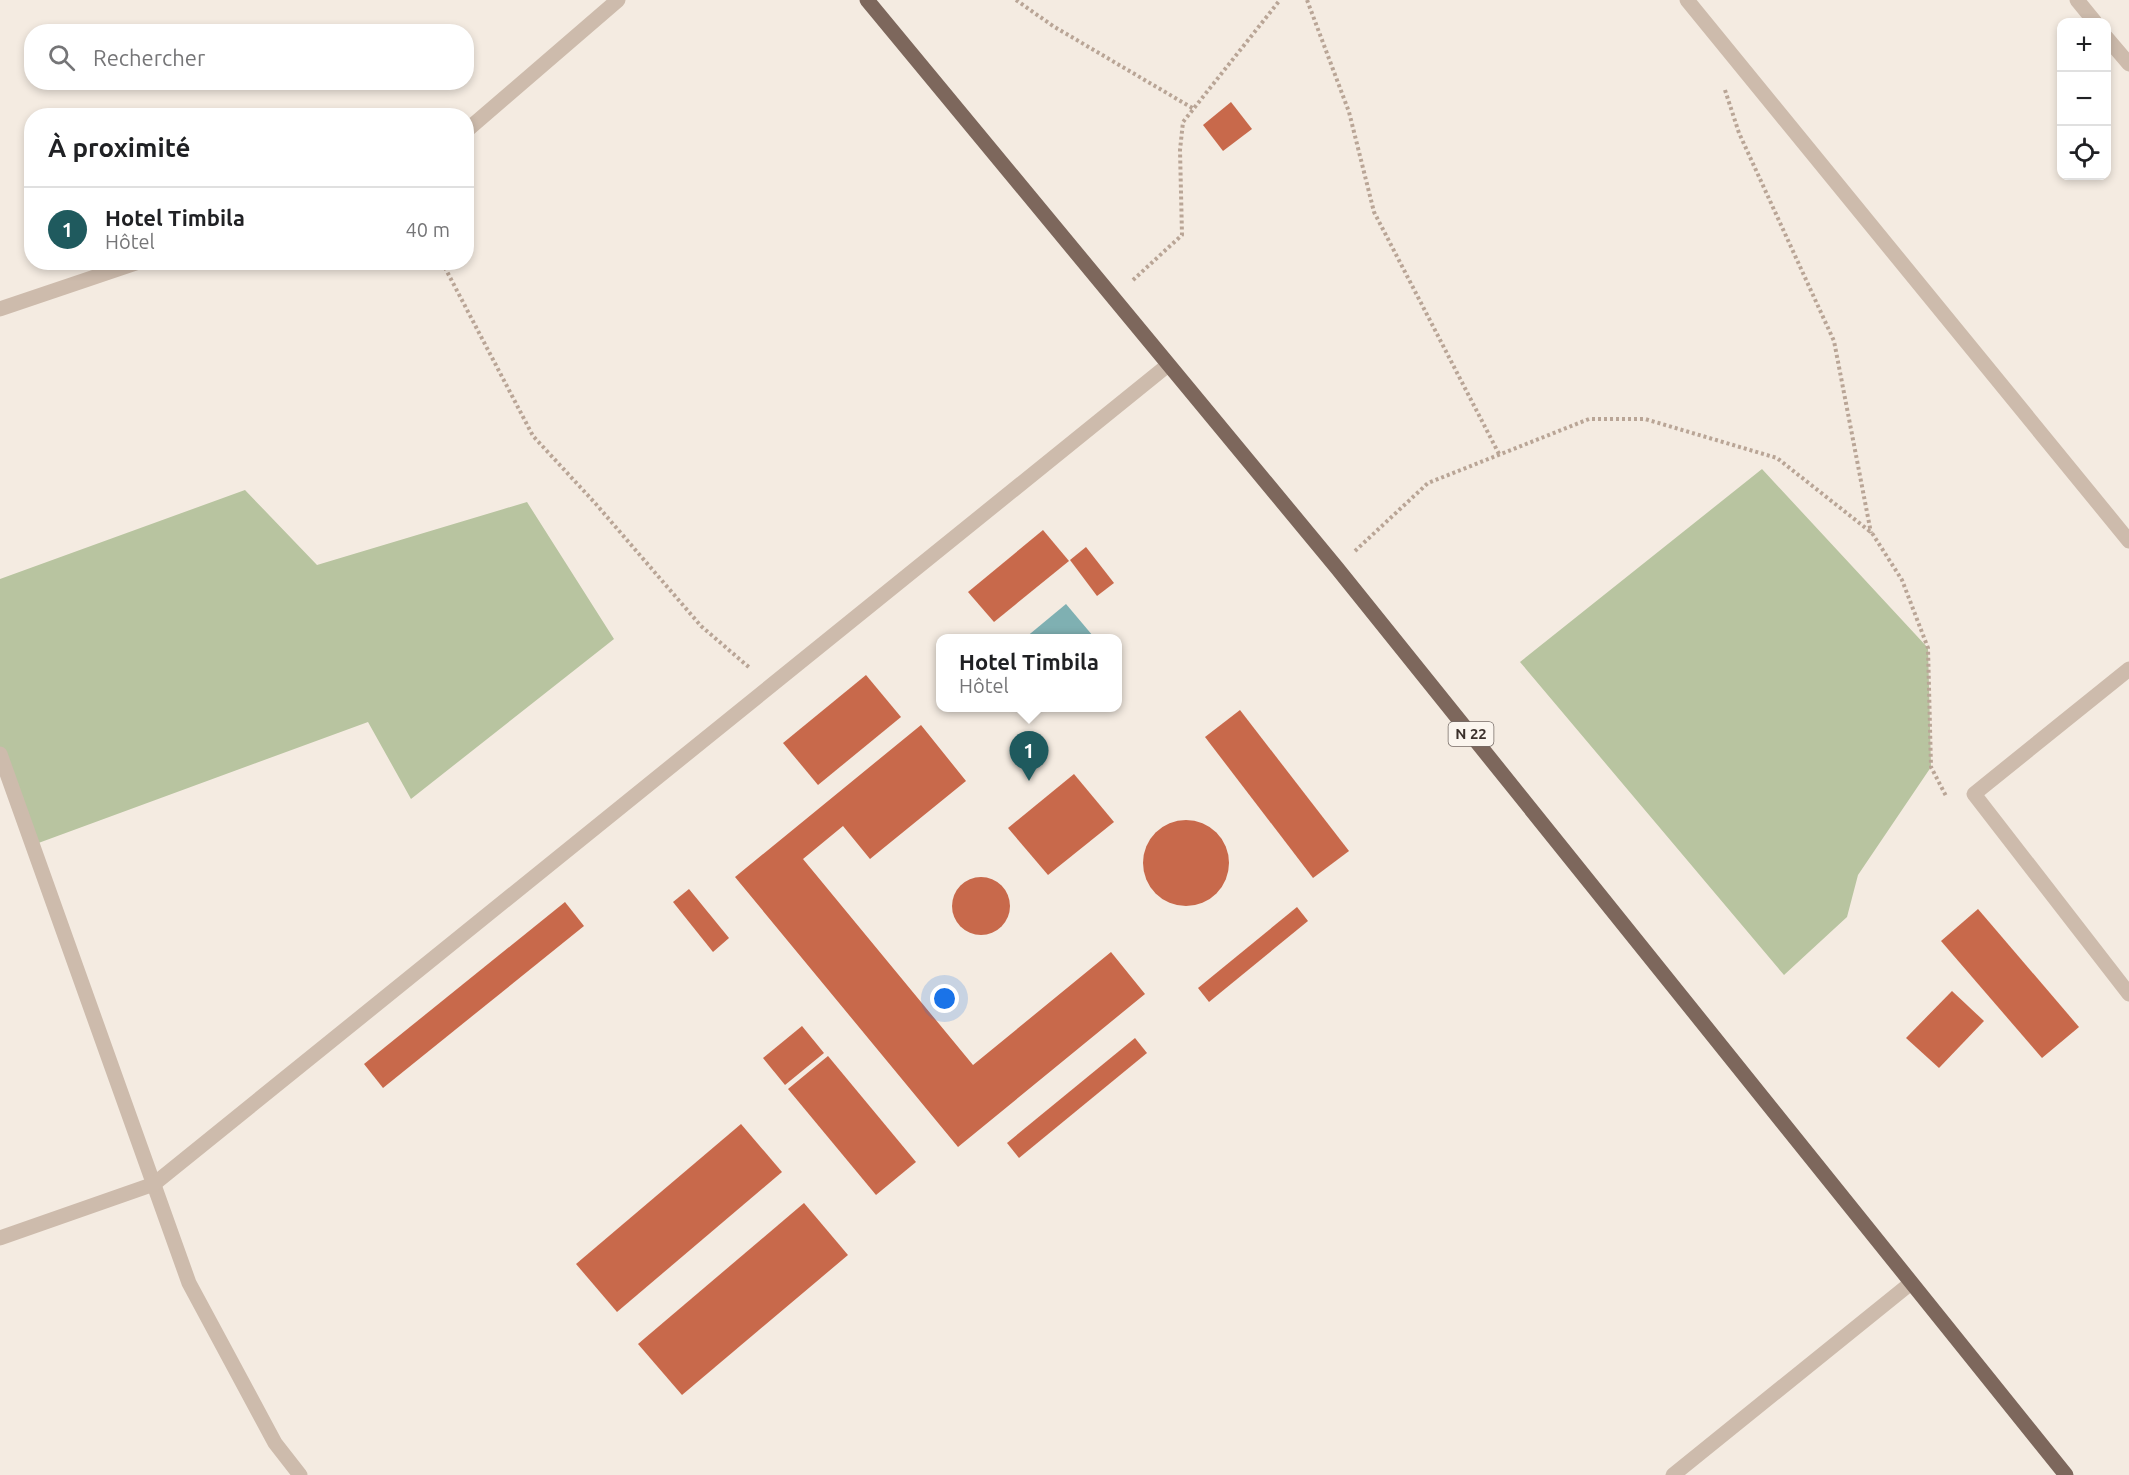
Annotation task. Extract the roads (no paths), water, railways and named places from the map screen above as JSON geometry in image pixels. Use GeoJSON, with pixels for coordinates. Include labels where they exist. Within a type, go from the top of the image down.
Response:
{"type":"FeatureCollection","features":[{"type":"Feature","properties":{"kind":"main road","name":"N 22"},"geometry":{"type":"LineString","coordinates":[[867,0],[1337,568],[2066,1475]]}},
{"type":"Feature","properties":{"kind":"street"},"geometry":{"type":"LineString","coordinates":[[474,124],[618,0]]}},
{"type":"Feature","properties":{"kind":"street"},"geometry":{"type":"LineString","coordinates":[[1688,0],[2129,541]]}},
{"type":"Feature","properties":{"kind":"street"},"geometry":{"type":"LineString","coordinates":[[2077,0],[2092,18]]}},
{"type":"Feature","properties":{"kind":"street"},"geometry":{"type":"LineString","coordinates":[[2111,43],[2129,64]]}},
{"type":"Feature","properties":{"kind":"street"},"geometry":{"type":"LineString","coordinates":[[0,309],[115,270]]}},
{"type":"Feature","properties":{"kind":"street"},"geometry":{"type":"LineString","coordinates":[[0,1238],[154,1184],[1168,365]]}},
{"type":"Feature","properties":{"kind":"street"},"geometry":{"type":"LineString","coordinates":[[2129,669],[1974,794],[2129,994]]}},
{"type":"Feature","properties":{"kind":"street"},"geometry":{"type":"LineString","coordinates":[[0,754],[189,1282],[275,1443],[300,1475]]}},
{"type":"Feature","properties":{"kind":"street"},"geometry":{"type":"LineString","coordinates":[[1673,1475],[1911,1283]]}},
{"type":"Feature","properties":{"kind":"water"},"geometry":{"type":"Polygon","coordinates":[[[1066,604],[1091,634],[1030,634],[1066,604]]]}},
{"type":"Feature","properties":{"kind":"place","name":"Hotel Timbila"},"geometry":{"type":"Point","coordinates":[1029,781]}}]}
